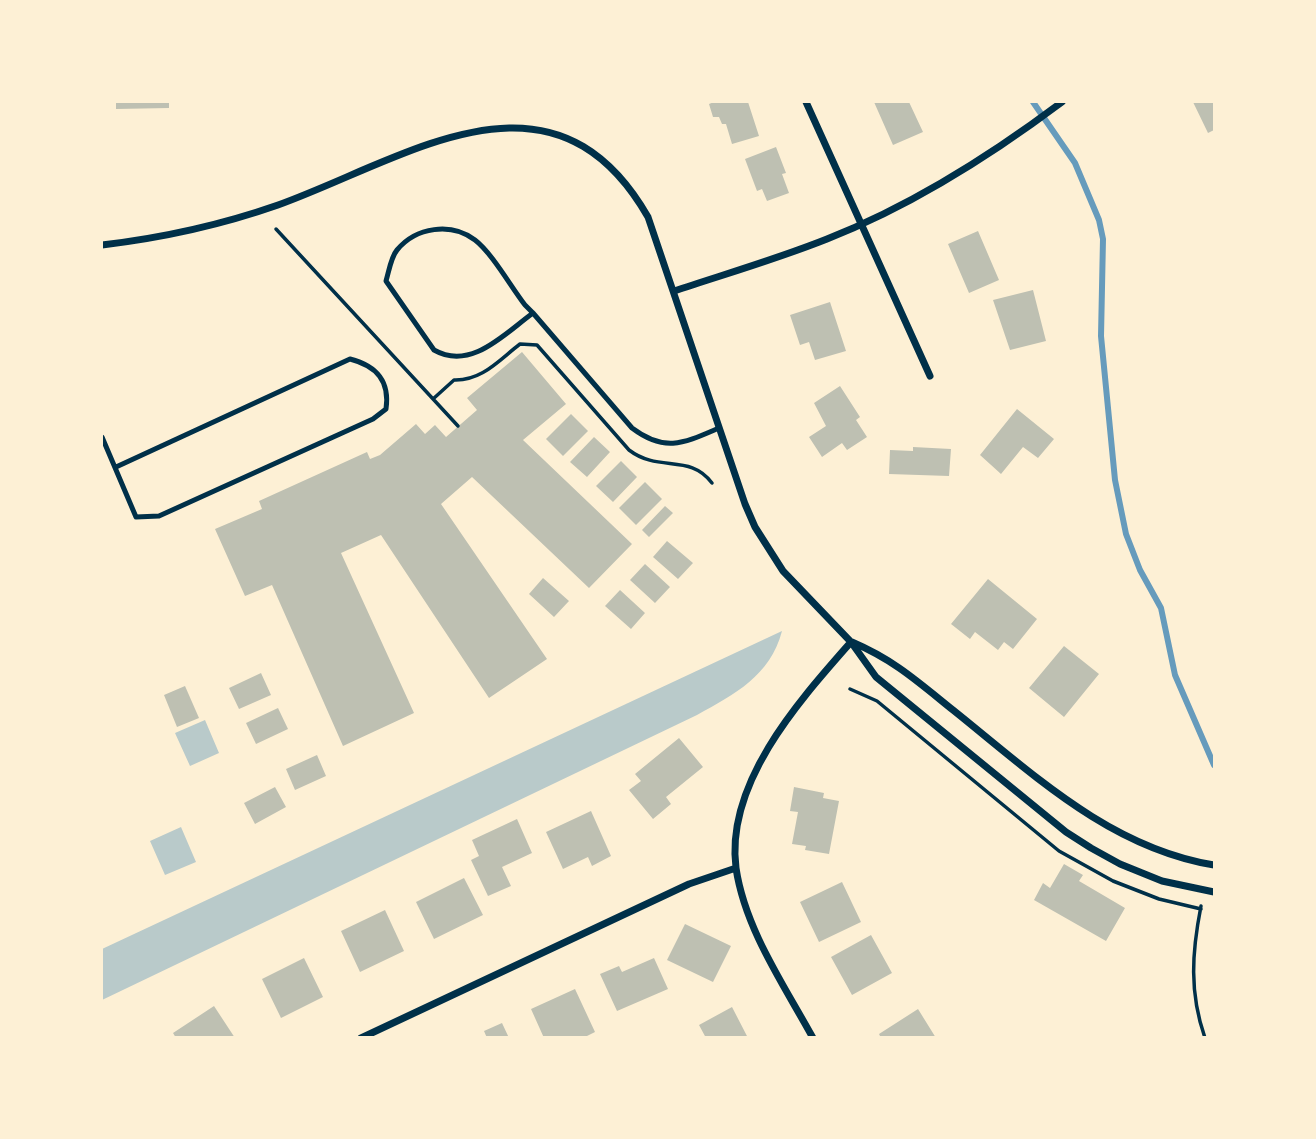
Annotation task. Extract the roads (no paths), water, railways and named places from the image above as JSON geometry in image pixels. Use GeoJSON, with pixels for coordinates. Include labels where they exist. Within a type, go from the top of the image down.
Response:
{"type":"FeatureCollection","features":[{"type":"Feature","properties":{"kind":"street"},"geometry":{"type":"LineString","coordinates":[[806,102],[930,376]]}},
{"type":"Feature","properties":{"kind":"street"},"geometry":{"type":"LineString","coordinates":[[674,291],[828,239],[859,224],[967,168],[1062,102]]}},
{"type":"Feature","properties":{"kind":"street"},"geometry":{"type":"LineString","coordinates":[[102,245],[228,220],[277,205],[458,134],[513,126],[537,130],[575,142],[612,167],[648,217],[745,504],[766,545],[801,592],[851,642],[876,677],[1066,832],[1120,864],[1162,881],[1214,892]]}},
{"type":"Feature","properties":{"kind":"street"},"geometry":{"type":"LineString","coordinates":[[851,642],[888,657],[1080,810],[1123,836],[1172,855],[1214,865]]}},
{"type":"Feature","properties":{"kind":"street"},"geometry":{"type":"LineString","coordinates":[[813,1038],[755,930],[736,868],[736,848],[747,792],[763,752],[851,642]]}},
{"type":"Feature","properties":{"kind":"street"},"geometry":{"type":"LineString","coordinates":[[361,1038],[690,884],[736,868]]}},
{"type":"Feature","properties":{"kind":"lane"},"geometry":{"type":"LineString","coordinates":[[533,313],[479,352],[459,358],[445,356],[434,350],[386,281],[395,251],[412,236],[435,228],[457,230],[476,241],[533,313],[632,428],[649,440],[675,444],[719,429]]}},
{"type":"Feature","properties":{"kind":"lane"},"geometry":{"type":"LineString","coordinates":[[102,437],[136,516],[159,516],[373,419],[386,409],[388,393],[381,374],[367,363],[350,359],[116,467]]}},
{"type":"Feature","properties":{"kind":"waterway"},"geometry":{"type":"LineString","coordinates":[[1033,102],[1075,163],[1099,220],[1103,239],[1101,336],[1115,480],[1126,534],[1140,570],[1161,608],[1175,675],[1214,765]]}}]}
